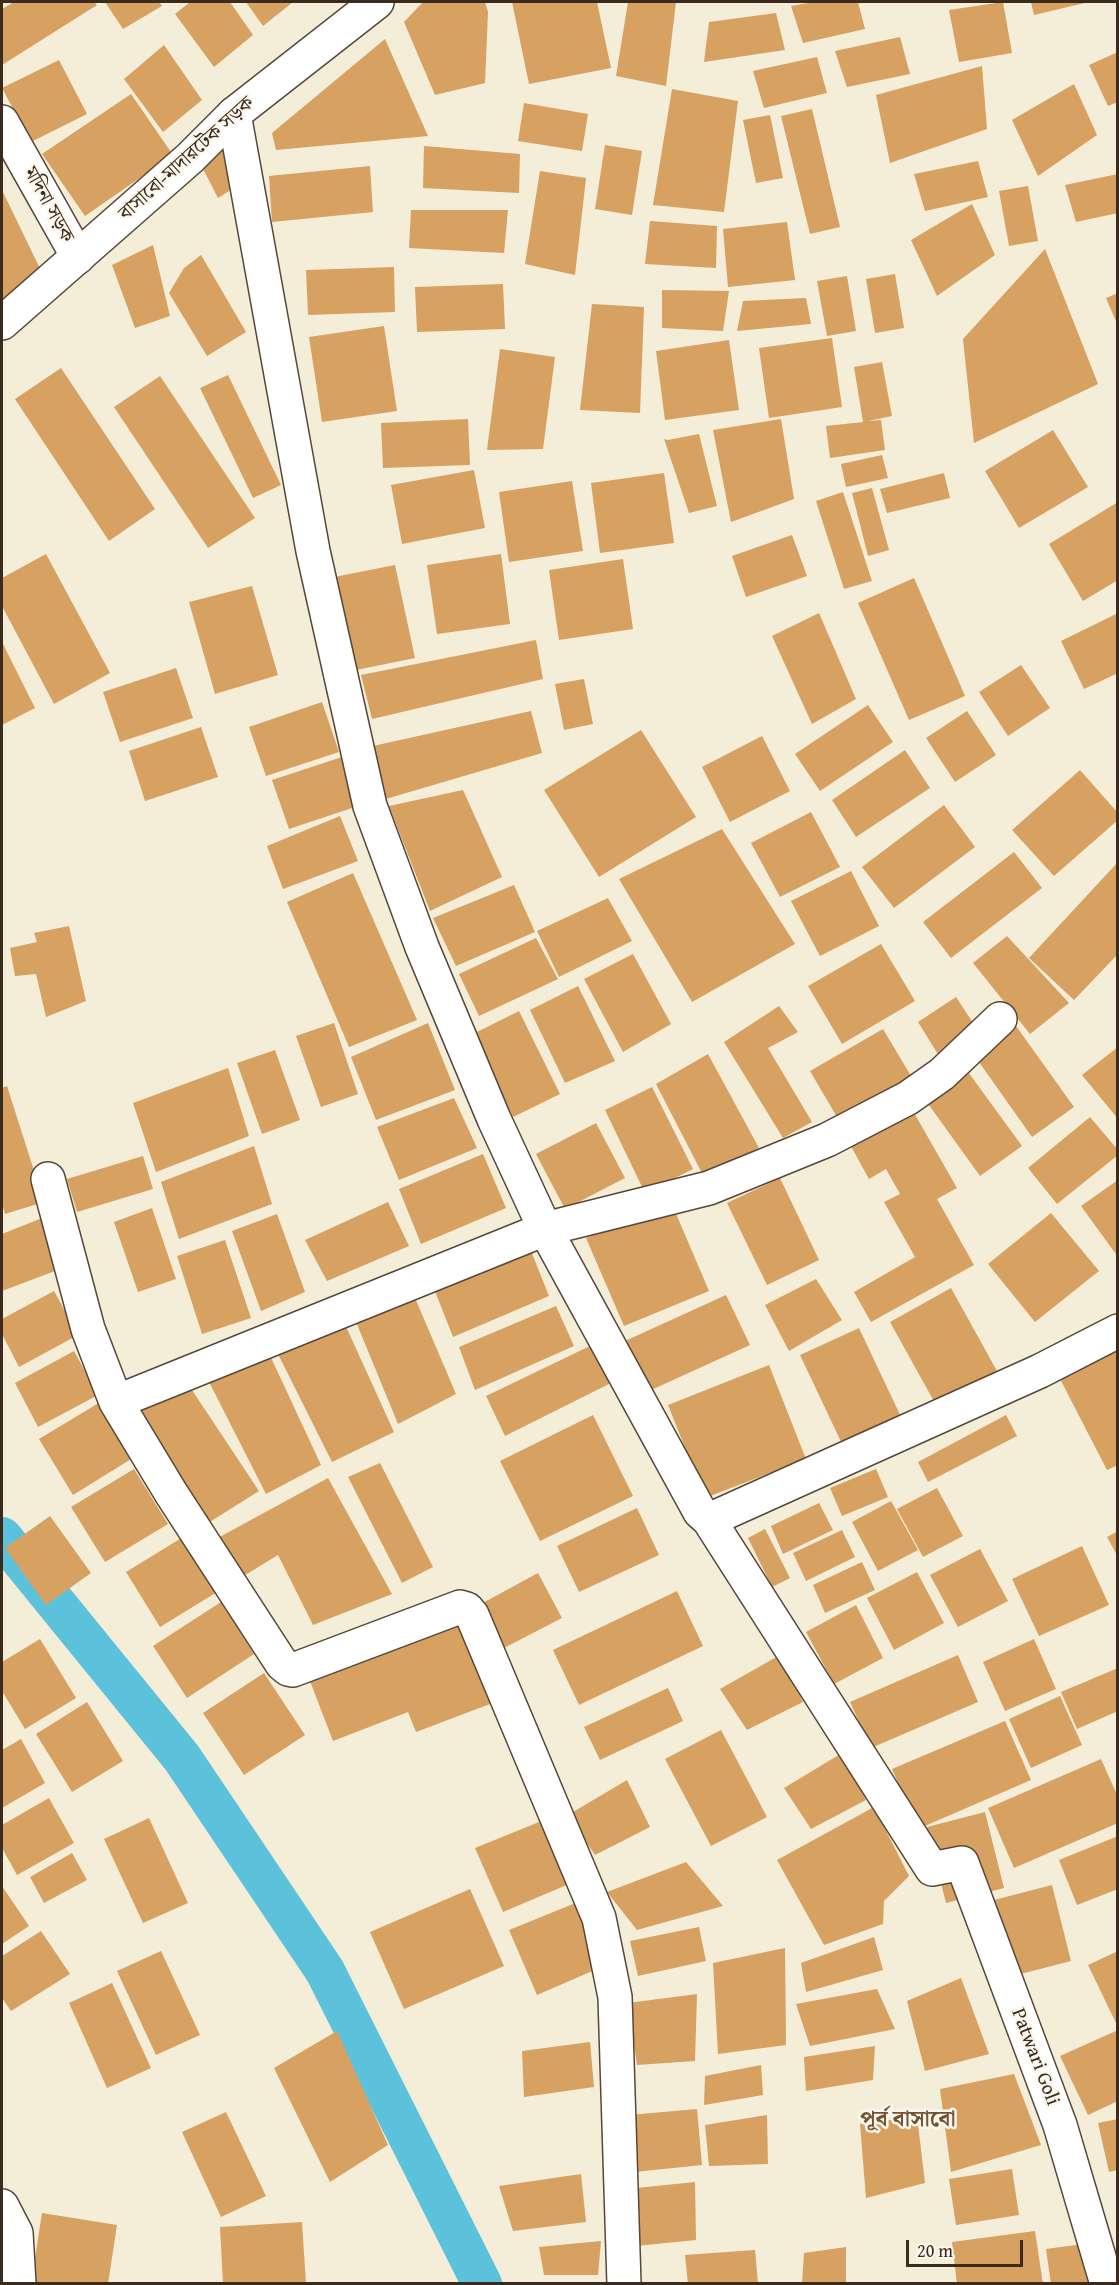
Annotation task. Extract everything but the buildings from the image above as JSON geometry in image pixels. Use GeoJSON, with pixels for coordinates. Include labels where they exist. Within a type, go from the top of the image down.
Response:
{"type":"FeatureCollection","features":[{"type":"Feature","properties":{"kind":"street","name":"বাসাবো-মাদারটেক সড়ক"},"geometry":{"type":"LineString","coordinates":[[2,323],[190,158],[234,114],[376,2]]}},
{"type":"Feature","properties":{"kind":"street"},"geometry":{"type":"LineString","coordinates":[[234,114],[313,551],[370,806],[422,947],[494,1119],[544,1229],[700,1512],[709,1520],[1040,1371],[1118,1331]]}},
{"type":"Feature","properties":{"kind":"street","name":"মদিনা সড়ক"},"geometry":{"type":"LineString","coordinates":[[2,122],[78,257]]}},
{"type":"Feature","properties":{"kind":"street"},"geometry":{"type":"LineString","coordinates":[[116,1402],[544,1229],[709,1188],[827,1140],[908,1098],[942,1074],[1000,1019]]}},
{"type":"Feature","properties":{"kind":"street"},"geometry":{"type":"LineString","coordinates":[[48,1179],[88,1329],[116,1402],[177,1503],[282,1664],[293,1670],[460,1607],[467,1609],[472,1615],[599,1918],[615,1997],[624,2283]]}},
{"type":"Feature","properties":{"kind":"street","name":"Patwari Goli"},"geometry":{"type":"LineString","coordinates":[[709,1520],[932,1869],[962,1863],[1060,2125],[1107,2283]]}},
{"type":"Feature","properties":{"kind":"street"},"geometry":{"type":"LineString","coordinates":[[2,2206],[16,2233],[19,2283]]}},
{"type":"Feature","properties":{"kind":"waterway"},"geometry":{"type":"LineString","coordinates":[[2,1537],[182,1758],[325,1971],[482,2284]]}},
{"type":"Feature","properties":{"kind":"district","name":"পূর্ব বাসাবো"},"geometry":{"type":"Point","coordinates":[908,2120]}}]}
